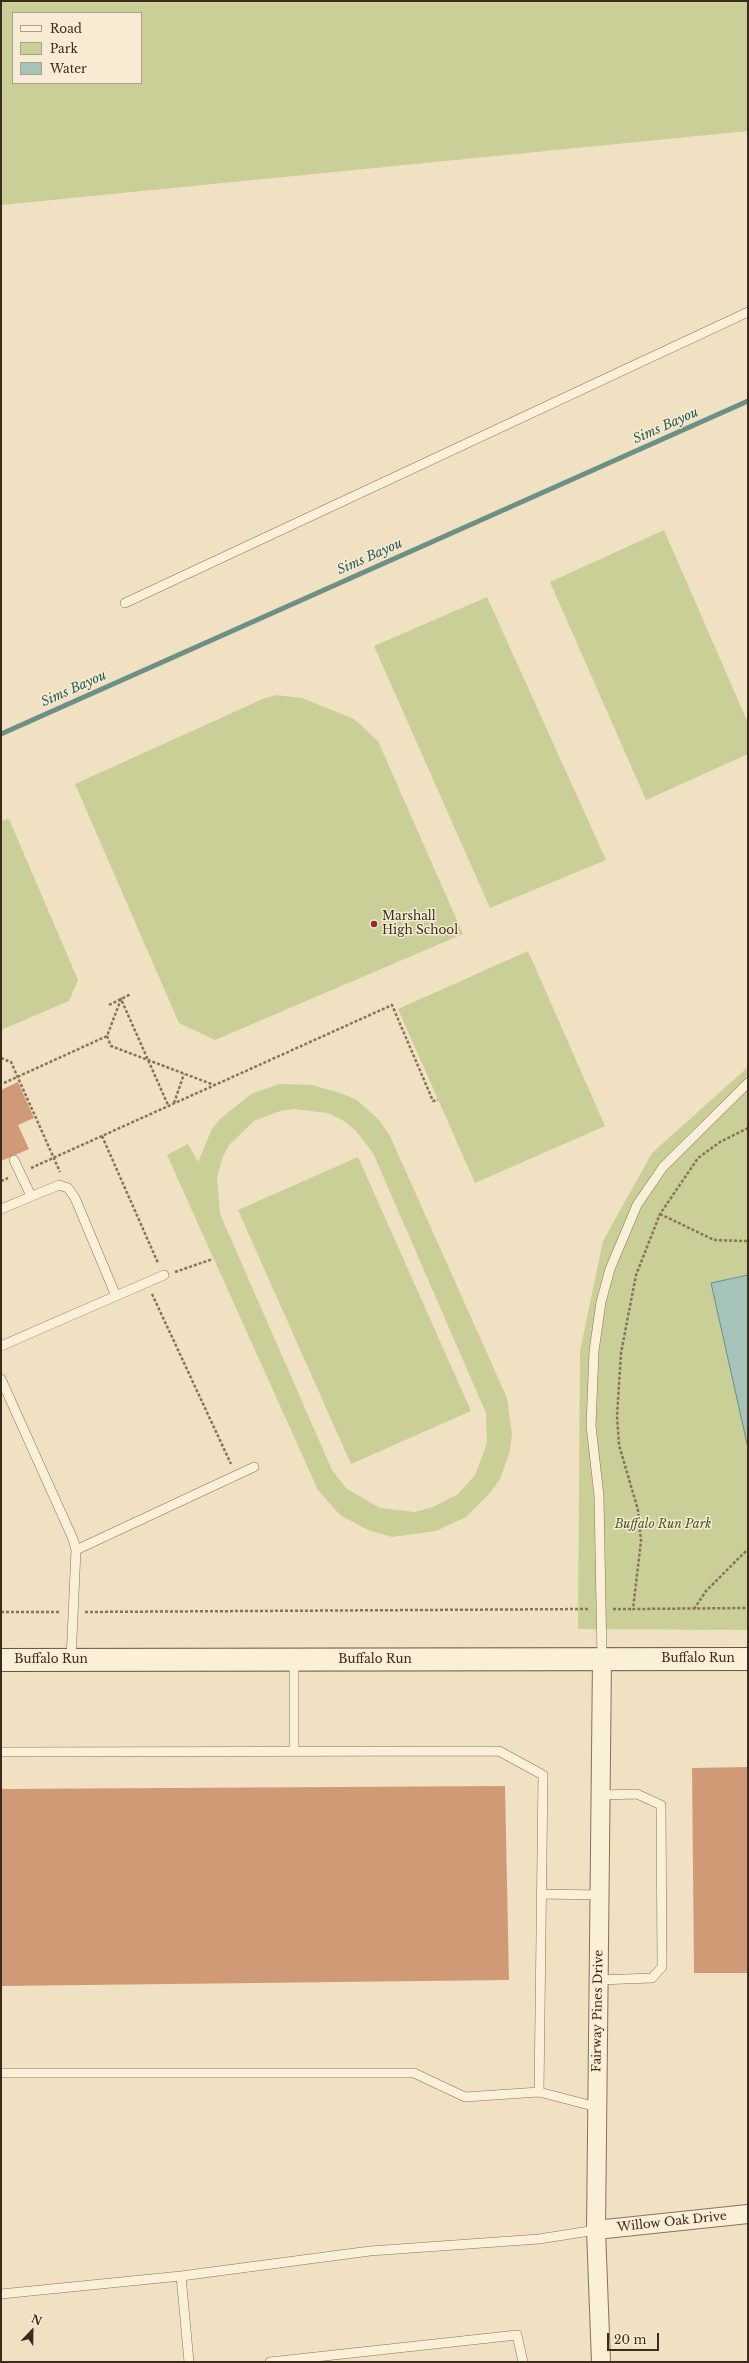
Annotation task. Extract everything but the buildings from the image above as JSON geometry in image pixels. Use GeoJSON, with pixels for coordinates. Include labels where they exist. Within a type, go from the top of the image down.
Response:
{"type":"FeatureCollection","features":[{"type":"Feature","properties":{"kind":"street","name":"Fairway Pines Drive"},"geometry":{"type":"LineString","coordinates":[[601,2362],[596,2230],[602,1659]]}},
{"type":"Feature","properties":{"kind":"street","name":"Buffalo Run"},"geometry":{"type":"LineString","coordinates":[[1,1660],[748,1659]]}},
{"type":"Feature","properties":{"kind":"street","name":"Willow Oak Drive"},"geometry":{"type":"LineString","coordinates":[[596,2230],[748,2214]]}},
{"type":"Feature","properties":{"kind":"lane"},"geometry":{"type":"LineString","coordinates":[[125,603],[748,312]]}},
{"type":"Feature","properties":{"kind":"lane"},"geometry":{"type":"LineString","coordinates":[[602,1659],[599,1496],[591,1426],[594,1351],[601,1302],[610,1269],[637,1205],[663,1167],[748,1083]]}},
{"type":"Feature","properties":{"kind":"lane"},"geometry":{"type":"LineString","coordinates":[[14,1160],[31,1196]]}},
{"type":"Feature","properties":{"kind":"lane"},"geometry":{"type":"LineString","coordinates":[[1,1209],[59,1185],[68,1188],[75,1198],[116,1296]]}},
{"type":"Feature","properties":{"kind":"lane"},"geometry":{"type":"LineString","coordinates":[[1,1346],[164,1275]]}},
{"type":"Feature","properties":{"kind":"lane"},"geometry":{"type":"LineString","coordinates":[[1,1379],[73,1539],[76,1550],[71,1660]]}},
{"type":"Feature","properties":{"kind":"lane"},"geometry":{"type":"LineString","coordinates":[[76,1550],[254,1467]]}},
{"type":"Feature","properties":{"kind":"lane"},"geometry":{"type":"LineString","coordinates":[[294,1660],[294,1752]]}},
{"type":"Feature","properties":{"kind":"lane"},"geometry":{"type":"LineString","coordinates":[[1,1752],[499,1751],[543,1775],[539,2092]]}},
{"type":"Feature","properties":{"kind":"lane"},"geometry":{"type":"LineString","coordinates":[[599,1980],[652,1978],[662,1967],[661,1805],[638,1794],[601,1795]]}},
{"type":"Feature","properties":{"kind":"lane"},"geometry":{"type":"LineString","coordinates":[[541,1894],[600,1895]]}},
{"type":"Feature","properties":{"kind":"lane"},"geometry":{"type":"LineString","coordinates":[[1,2073],[414,2073],[465,2097],[539,2092],[597,2107]]}},
{"type":"Feature","properties":{"kind":"lane"},"geometry":{"type":"LineString","coordinates":[[1,2294],[181,2276],[370,2251],[539,2239],[596,2230]]}},
{"type":"Feature","properties":{"kind":"lane"},"geometry":{"type":"LineString","coordinates":[[181,2276],[189,2362]]}},
{"type":"Feature","properties":{"kind":"lane"},"geometry":{"type":"LineString","coordinates":[[270,2362],[517,2335],[523,2362]]}},
{"type":"Feature","properties":{"kind":"lane"},"geometry":{"type":"LineString","coordinates":[[361,2352],[362,2362]]}},
{"type":"Feature","properties":{"kind":"path"},"geometry":{"type":"LineString","coordinates":[[109,1005],[131,994]]}},
{"type":"Feature","properties":{"kind":"path"},"geometry":{"type":"LineString","coordinates":[[121,999],[107,1036],[111,1046],[214,1085]]}},
{"type":"Feature","properties":{"kind":"path"},"geometry":{"type":"LineString","coordinates":[[121,999],[168,1106]]}},
{"type":"Feature","properties":{"kind":"path"},"geometry":{"type":"LineString","coordinates":[[1,1181],[392,1005],[433,1101],[438,1100]]}},
{"type":"Feature","properties":{"kind":"path"},"geometry":{"type":"LineString","coordinates":[[4,1083],[107,1036]]}},
{"type":"Feature","properties":{"kind":"path"},"geometry":{"type":"LineString","coordinates":[[1,1058],[11,1062],[18,1077],[62,1176],[59,1185]]}},
{"type":"Feature","properties":{"kind":"path"},"geometry":{"type":"LineString","coordinates":[[174,1103],[184,1074]]}},
{"type":"Feature","properties":{"kind":"path"},"geometry":{"type":"LineString","coordinates":[[632,1609],[641,1541],[638,1510],[619,1445],[617,1416],[621,1353],[636,1274],[660,1214],[698,1158],[720,1142],[748,1128]]}},
{"type":"Feature","properties":{"kind":"path"},"geometry":{"type":"LineString","coordinates":[[102,1136],[164,1275],[213,1259]]}},
{"type":"Feature","properties":{"kind":"path"},"geometry":{"type":"LineString","coordinates":[[660,1214],[714,1240],[746,1241],[748,1239]]}},
{"type":"Feature","properties":{"kind":"path"},"geometry":{"type":"LineString","coordinates":[[147,1283],[236,1476]]}},
{"type":"Feature","properties":{"kind":"path"},"geometry":{"type":"LineString","coordinates":[[694,1609],[706,1591],[748,1549]]}},
{"type":"Feature","properties":{"kind":"path"},"geometry":{"type":"LineString","coordinates":[[1,1612],[748,1608]]}},
{"type":"Feature","properties":{"kind":"green space"},"geometry":{"type":"Polygon","coordinates":[[[1,1],[748,1],[748,131],[1,205],[1,1]]]}},
{"type":"Feature","properties":{"kind":"green space"},"geometry":{"type":"Polygon","coordinates":[[[664,530],[748,723],[748,754],[646,800],[550,582],[664,530]]]}},
{"type":"Feature","properties":{"kind":"green space"},"geometry":{"type":"Polygon","coordinates":[[[487,597],[606,860],[490,908],[374,646],[487,597]]]}},
{"type":"Feature","properties":{"kind":"green space"},"geometry":{"type":"Polygon","coordinates":[[[276,695],[302,698],[354,719],[378,741],[463,934],[215,1040],[179,1023],[75,784],[265,698],[276,695]]]}},
{"type":"Feature","properties":{"kind":"green space"},"geometry":{"type":"Polygon","coordinates":[[[9,819],[78,980],[69,1001],[1,1030],[1,821],[9,819]]]}},
{"type":"Feature","properties":{"kind":"green space"},"geometry":{"type":"Polygon","coordinates":[[[528,951],[605,1126],[475,1183],[398,1009],[528,951]]]}},
{"type":"Feature","properties":{"kind":"green space","name":"Buffalo Run Park"},"geometry":{"type":"Polygon","coordinates":[[[748,1067],[748,1630],[578,1629],[580,1351],[603,1241],[652,1153],[748,1067]]]}},
{"type":"Feature","properties":{"kind":"green space"},"geometry":{"type":"Polygon","coordinates":[[[279,1084],[312,1085],[340,1093],[357,1100],[379,1120],[390,1136],[507,1398],[512,1434],[510,1451],[500,1479],[490,1493],[466,1517],[436,1531],[392,1537],[368,1530],[340,1515],[318,1490],[167,1155],[188,1144],[198,1162],[212,1129],[220,1119],[251,1094],[279,1084]],[[294,1109],[280,1111],[254,1121],[229,1145],[222,1159],[217,1178],[220,1214],[332,1470],[347,1489],[380,1508],[415,1512],[433,1507],[458,1494],[475,1475],[487,1443],[486,1413],[373,1153],[356,1131],[344,1121],[328,1113],[294,1109]]]}},
{"type":"Feature","properties":{"kind":"green space"},"geometry":{"type":"Polygon","coordinates":[[[358,1157],[471,1411],[351,1464],[238,1210],[358,1157]]]}},
{"type":"Feature","properties":{"kind":"water"},"geometry":{"type":"Polygon","coordinates":[[[748,1275],[748,1448],[711,1283],[748,1275]]]}},
{"type":"Feature","properties":{"kind":"waterway","name":"Sims Bayou"},"geometry":{"type":"LineString","coordinates":[[1,734],[748,401]]}},
{"type":"Feature","properties":{"kind":"place","name":"Marshall High School"},"geometry":{"type":"Point","coordinates":[374,924]}}]}
